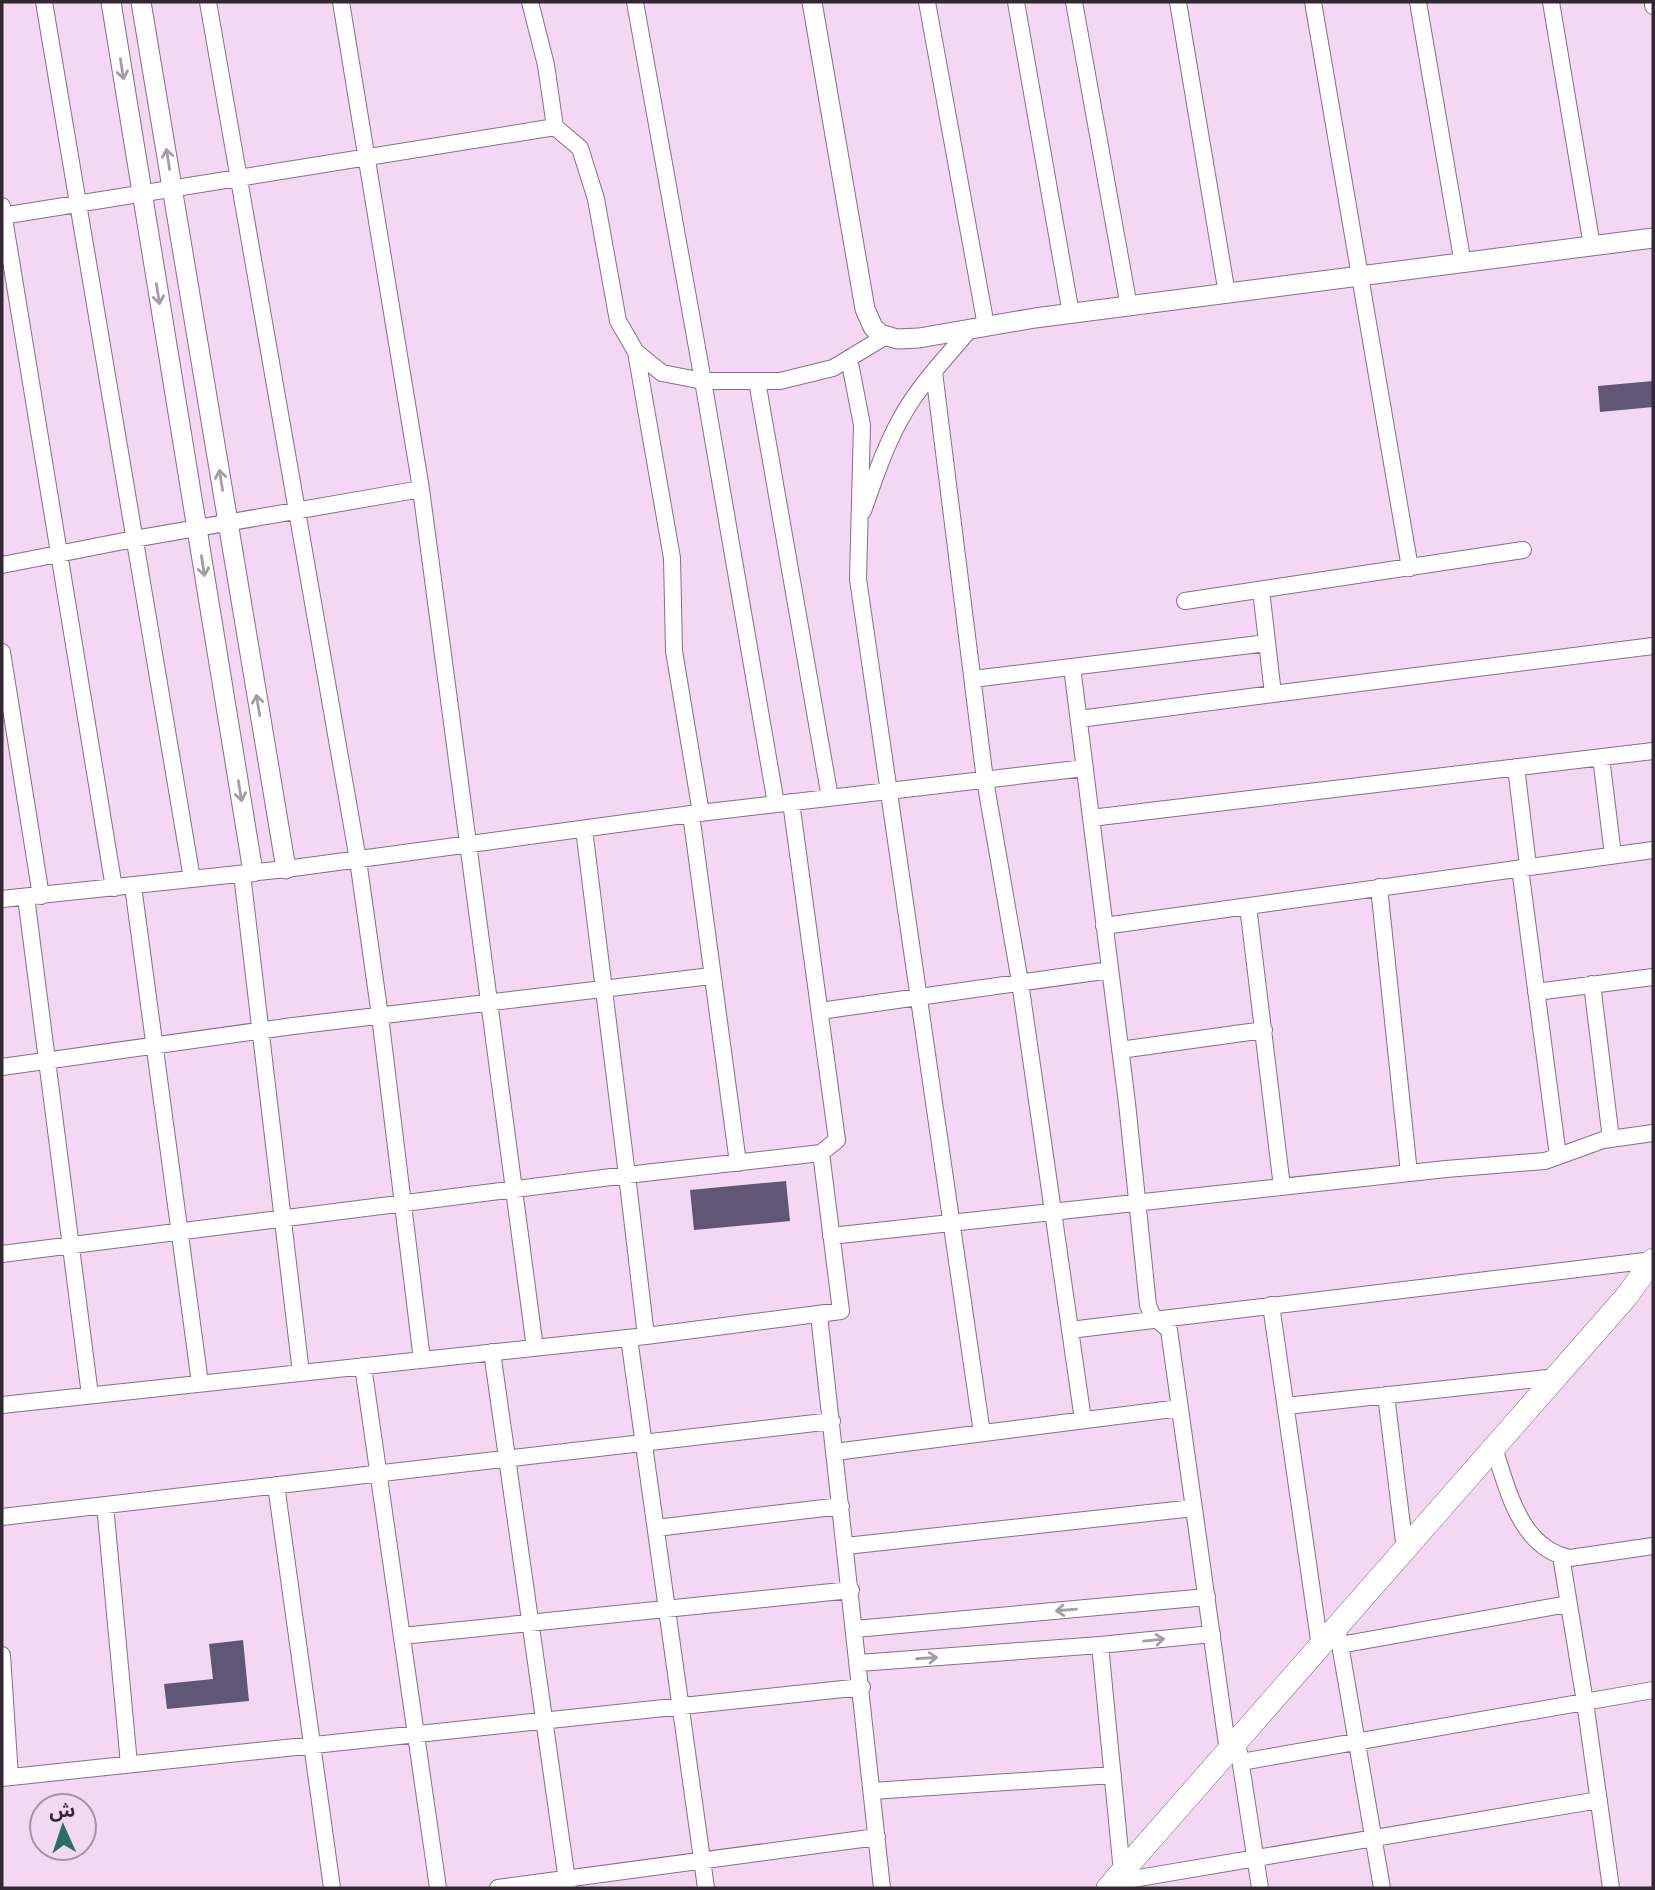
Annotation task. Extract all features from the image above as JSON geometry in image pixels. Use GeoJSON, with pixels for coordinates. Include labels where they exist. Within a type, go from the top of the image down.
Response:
{"type":"FeatureCollection","features":[{"type":"Feature","properties":{"kind":"main road"},"geometry":{"type":"LineString","coordinates":[[1115,1882],[1235,1752],[1405,1550],[1650,1269]]}},
{"type":"Feature","properties":{"kind":"street"},"geometry":{"type":"LineString","coordinates":[[44,2],[192,879]]}},
{"type":"Feature","properties":{"kind":"street"},"geometry":{"type":"LineString","coordinates":[[111,2],[197,529],[248,873],[261,1031],[301,1373]]}},
{"type":"Feature","properties":{"kind":"street"},"geometry":{"type":"LineString","coordinates":[[141,2],[286,869]]}},
{"type":"Feature","properties":{"kind":"street"},"geometry":{"type":"LineString","coordinates":[[208,2],[358,860],[422,1360]]}},
{"type":"Feature","properties":{"kind":"street"},"geometry":{"type":"LineString","coordinates":[[341,2],[421,489],[535,1348]]}},
{"type":"Feature","properties":{"kind":"street"},"geometry":{"type":"LineString","coordinates":[[530,2],[546,65],[555,127],[580,148],[596,198],[618,321],[636,352],[672,558],[674,651],[696,814],[711,976],[738,1163]]}},
{"type":"Feature","properties":{"kind":"street"},"geometry":{"type":"LineString","coordinates":[[2,1254],[821,1153],[838,1140],[820,1011],[783,803],[635,2]]}},
{"type":"Feature","properties":{"kind":"street"},"geometry":{"type":"LineString","coordinates":[[812,2],[865,309],[873,327],[886,336],[897,339],[919,338],[1071,314],[1653,239]]}},
{"type":"Feature","properties":{"kind":"street"},"geometry":{"type":"LineString","coordinates":[[927,2],[978,328]]}},
{"type":"Feature","properties":{"kind":"street"},"geometry":{"type":"LineString","coordinates":[[1016,2],[1071,314]]}},
{"type":"Feature","properties":{"kind":"street"},"geometry":{"type":"LineString","coordinates":[[1074,2],[1129,307]]}},
{"type":"Feature","properties":{"kind":"street"},"geometry":{"type":"LineString","coordinates":[[1178,2],[1227,294]]}},
{"type":"Feature","properties":{"kind":"street"},"geometry":{"type":"LineString","coordinates":[[1313,2],[1410,568]]}},
{"type":"Feature","properties":{"kind":"street"},"geometry":{"type":"LineString","coordinates":[[1418,2],[1463,264]]}},
{"type":"Feature","properties":{"kind":"street"},"geometry":{"type":"LineString","coordinates":[[1551,2],[1591,246]]}},
{"type":"Feature","properties":{"kind":"street"},"geometry":{"type":"LineString","coordinates":[[114,888],[2,213],[142,194],[555,127]]}},
{"type":"Feature","properties":{"kind":"street"},"geometry":{"type":"LineString","coordinates":[[859,523],[884,452],[901,418],[934,372],[978,328]]}},
{"type":"Feature","properties":{"kind":"street"},"geometry":{"type":"LineString","coordinates":[[636,352],[662,373],[703,381],[780,381],[833,368],[886,336]]}},
{"type":"Feature","properties":{"kind":"street"},"geometry":{"type":"LineString","coordinates":[[849,358],[862,425],[858,579],[982,1433]]}},
{"type":"Feature","properties":{"kind":"street"},"geometry":{"type":"LineString","coordinates":[[934,372],[985,780],[1020,982],[1083,1420]]}},
{"type":"Feature","properties":{"kind":"street"},"geometry":{"type":"LineString","coordinates":[[757,381],[830,798]]}},
{"type":"Feature","properties":{"kind":"street"},"geometry":{"type":"LineString","coordinates":[[2,565],[59,552],[421,489]]}},
{"type":"Feature","properties":{"kind":"street"},"geometry":{"type":"LineString","coordinates":[[1185,600],[1523,550]]}},
{"type":"Feature","properties":{"kind":"street"},"geometry":{"type":"LineString","coordinates":[[1261,590],[1273,694]]}},
{"type":"Feature","properties":{"kind":"street"},"geometry":{"type":"LineString","coordinates":[[973,679],[1267,643]]}},
{"type":"Feature","properties":{"kind":"street"},"geometry":{"type":"LineString","coordinates":[[1079,719],[1653,646]]}},
{"type":"Feature","properties":{"kind":"street"},"geometry":{"type":"LineString","coordinates":[[2,652],[34,896],[48,1060],[90,1395]]}},
{"type":"Feature","properties":{"kind":"street"},"geometry":{"type":"LineString","coordinates":[[1072,667],[1120,1050],[1148,1304],[1156,1318],[1169,1329],[1212,1634],[1261,1888]]}},
{"type":"Feature","properties":{"kind":"street"},"geometry":{"type":"LineString","coordinates":[[1091,818],[1653,751]]}},
{"type":"Feature","properties":{"kind":"street"},"geometry":{"type":"LineString","coordinates":[[1601,757],[1613,855]]}},
{"type":"Feature","properties":{"kind":"street"},"geometry":{"type":"LineString","coordinates":[[1516,767],[1536,992],[1558,1156]]}},
{"type":"Feature","properties":{"kind":"street"},"geometry":{"type":"LineString","coordinates":[[2,899],[286,869],[696,814],[1084,768]]}},
{"type":"Feature","properties":{"kind":"street"},"geometry":{"type":"LineString","coordinates":[[584,829],[627,1175],[644,1443],[706,1888]]}},
{"type":"Feature","properties":{"kind":"street"},"geometry":{"type":"LineString","coordinates":[[1104,926],[1653,850]]}},
{"type":"Feature","properties":{"kind":"street"},"geometry":{"type":"LineString","coordinates":[[133,886],[200,1383]]}},
{"type":"Feature","properties":{"kind":"street"},"geometry":{"type":"LineString","coordinates":[[1379,887],[1409,1173]]}},
{"type":"Feature","properties":{"kind":"street"},"geometry":{"type":"LineString","coordinates":[[1248,906],[1282,1187]]}},
{"type":"Feature","properties":{"kind":"street"},"geometry":{"type":"LineString","coordinates":[[820,1011],[1110,970]]}},
{"type":"Feature","properties":{"kind":"street"},"geometry":{"type":"LineString","coordinates":[[2,1067],[261,1031],[711,976]]}},
{"type":"Feature","properties":{"kind":"street"},"geometry":{"type":"LineString","coordinates":[[1536,992],[1653,977]]}},
{"type":"Feature","properties":{"kind":"street"},"geometry":{"type":"LineString","coordinates":[[1592,984],[1611,1139]]}},
{"type":"Feature","properties":{"kind":"street"},"geometry":{"type":"LineString","coordinates":[[1120,1050],[1264,1030]]}},
{"type":"Feature","properties":{"kind":"street"},"geometry":{"type":"LineString","coordinates":[[831,1236],[1409,1173],[1545,1161],[1611,1139],[1653,1133]]}},
{"type":"Feature","properties":{"kind":"street"},"geometry":{"type":"LineString","coordinates":[[2,1405],[638,1337],[841,1311],[821,1153]]}},
{"type":"Feature","properties":{"kind":"street"},"geometry":{"type":"LineString","coordinates":[[1070,1330],[1271,1305],[1650,1269]]}},
{"type":"Feature","properties":{"kind":"street"},"geometry":{"type":"LineString","coordinates":[[1271,1305],[1286,1406],[1332,1640],[1357,1742],[1382,1888]]}},
{"type":"Feature","properties":{"kind":"street"},"geometry":{"type":"LineString","coordinates":[[819,1315],[882,1888]]}},
{"type":"Feature","properties":{"kind":"street"},"geometry":{"type":"LineString","coordinates":[[492,1352],[567,1884]]}},
{"type":"Feature","properties":{"kind":"street"},"geometry":{"type":"LineString","coordinates":[[363,1366],[438,1888]]}},
{"type":"Feature","properties":{"kind":"street"},"geometry":{"type":"LineString","coordinates":[[1286,1406],[1556,1377]]}},
{"type":"Feature","properties":{"kind":"street"},"geometry":{"type":"LineString","coordinates":[[1386,1395],[1405,1550]]}},
{"type":"Feature","properties":{"kind":"street"},"geometry":{"type":"LineString","coordinates":[[835,1452],[1180,1408]]}},
{"type":"Feature","properties":{"kind":"street"},"geometry":{"type":"LineString","coordinates":[[2,1517],[832,1421]]}},
{"type":"Feature","properties":{"kind":"street"},"geometry":{"type":"LineString","coordinates":[[1494,1448],[1521,1522],[1540,1544],[1570,1558],[1653,1546]]}},
{"type":"Feature","properties":{"kind":"street"},"geometry":{"type":"LineString","coordinates":[[276,1485],[332,1888]]}},
{"type":"Feature","properties":{"kind":"street"},"geometry":{"type":"LineString","coordinates":[[105,1505],[129,1765]]}},
{"type":"Feature","properties":{"kind":"street"},"geometry":{"type":"LineString","coordinates":[[656,1528],[841,1506]]}},
{"type":"Feature","properties":{"kind":"street"},"geometry":{"type":"LineString","coordinates":[[846,1546],[1194,1508]]}},
{"type":"Feature","properties":{"kind":"street"},"geometry":{"type":"LineString","coordinates":[[1561,1556],[1600,1800],[1611,1888]]}},
{"type":"Feature","properties":{"kind":"street"},"geometry":{"type":"LineString","coordinates":[[402,1636],[851,1590]]}},
{"type":"Feature","properties":{"kind":"street"},"geometry":{"type":"LineString","coordinates":[[855,1629],[1207,1597]]}},
{"type":"Feature","properties":{"kind":"street"},"geometry":{"type":"LineString","coordinates":[[1332,1640],[1569,1604]]}},
{"type":"Feature","properties":{"kind":"street"},"geometry":{"type":"LineString","coordinates":[[859,1663],[1212,1634]]}},
{"type":"Feature","properties":{"kind":"street"},"geometry":{"type":"LineString","coordinates":[[1100,1645],[1113,1774],[1115,1882],[1600,1800]]}},
{"type":"Feature","properties":{"kind":"street"},"geometry":{"type":"LineString","coordinates":[[2,1655],[6,1777],[862,1687]]}},
{"type":"Feature","properties":{"kind":"street"},"geometry":{"type":"LineString","coordinates":[[1235,1752],[1357,1742],[1653,1690]]}},
{"type":"Feature","properties":{"kind":"street"},"geometry":{"type":"LineString","coordinates":[[872,1791],[1113,1774]]}},
{"type":"Feature","properties":{"kind":"street"},"geometry":{"type":"LineString","coordinates":[[498,1888],[567,1884],[702,1861],[877,1837]]}},
{"type":"Feature","properties":{"kind":"building"},"geometry":{"type":"Polygon","coordinates":[[[1653,381],[1653,407],[1600,412],[1598,386],[1653,381]]]}},
{"type":"Feature","properties":{"kind":"building"},"geometry":{"type":"Polygon","coordinates":[[[786,1181],[790,1221],[694,1230],[690,1190],[786,1181]]]}},
{"type":"Feature","properties":{"kind":"building"},"geometry":{"type":"Polygon","coordinates":[[[243,1640],[249,1701],[167,1709],[164,1684],[213,1679],[209,1644],[243,1640]]]}}]}
